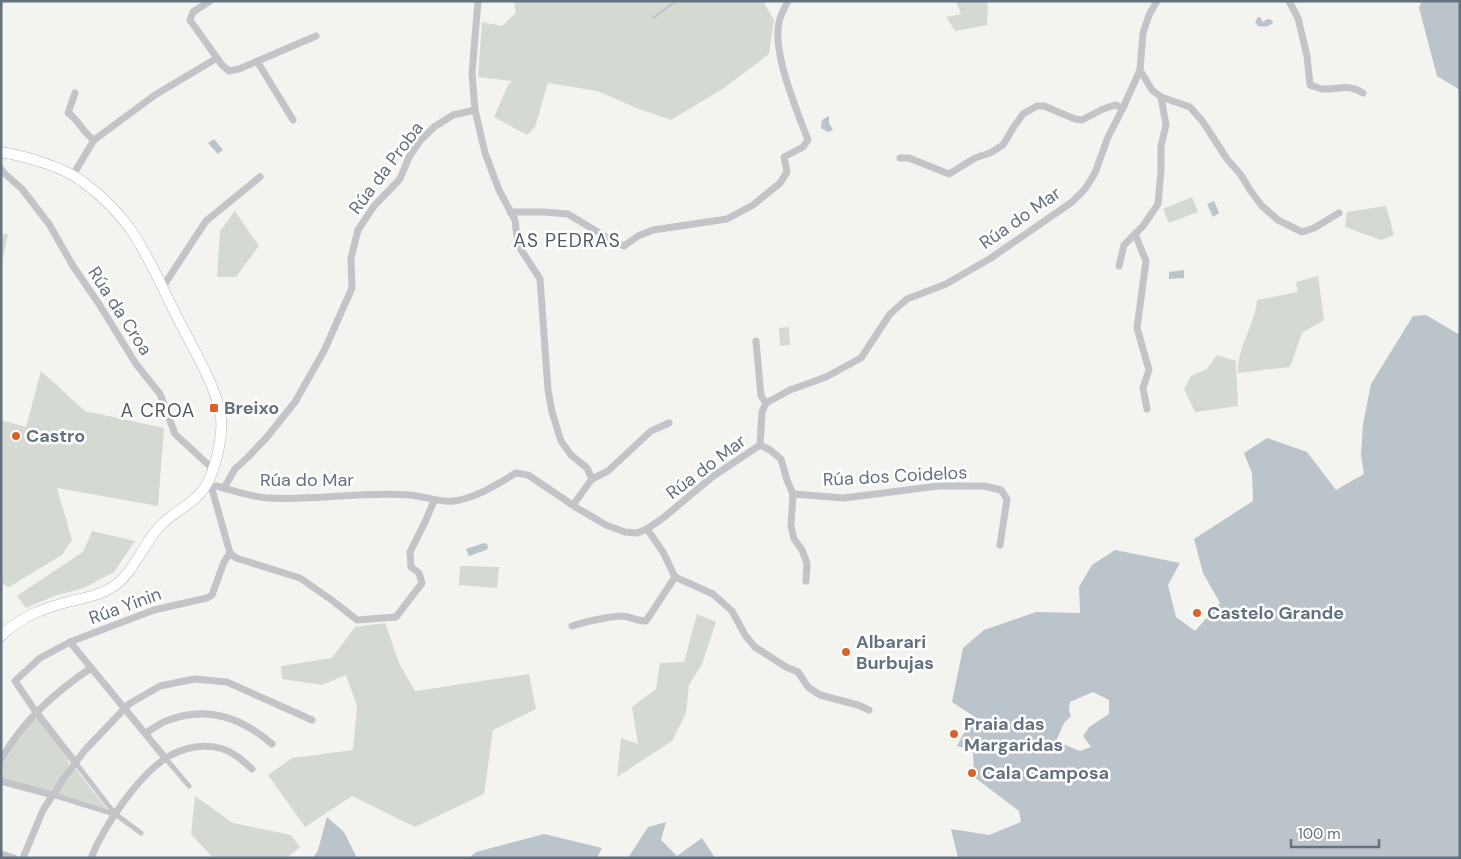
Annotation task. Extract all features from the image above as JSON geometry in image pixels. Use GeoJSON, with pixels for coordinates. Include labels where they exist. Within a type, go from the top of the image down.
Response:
{"type":"FeatureCollection","features":[{"type":"Feature","properties":{"kind":"main road"},"geometry":{"type":"LineString","coordinates":[[1,152],[21,156],[73,175],[93,190],[124,222],[140,246],[204,372],[218,405],[221,418],[221,438],[211,482],[197,498],[171,516],[158,528],[127,574],[112,588],[32,614],[22,619],[1,636]]}},
{"type":"Feature","properties":{"kind":"street"},"geometry":{"type":"LineString","coordinates":[[210,1],[193,12],[190,20],[222,65],[229,71],[239,70],[316,36]]}},
{"type":"Feature","properties":{"kind":"street"},"geometry":{"type":"LineString","coordinates":[[478,1],[472,73],[475,110],[485,153],[499,190],[514,220],[518,245],[540,279],[548,390],[552,412],[561,441],[571,455],[587,468],[592,479]]}},
{"type":"Feature","properties":{"kind":"street"},"geometry":{"type":"LineString","coordinates":[[510,212],[568,214],[624,246],[638,236],[653,230],[727,219],[753,205],[780,183],[787,172],[784,157],[803,147],[808,140],[780,61],[777,39],[779,19],[788,1]]}},
{"type":"Feature","properties":{"kind":"street","name":"Rúa do Mar"},"geometry":{"type":"LineString","coordinates":[[211,482],[224,488],[265,498],[356,494],[411,494],[434,501],[454,501],[477,495],[516,473],[528,476],[606,525],[625,532],[637,533],[647,529],[688,499],[712,477],[760,445],[762,412],[766,404],[790,390],[826,377],[861,358],[890,314],[907,299],[946,284],[991,258],[1072,202],[1095,173],[1108,137],[1140,70],[1144,33],[1157,1]]}},
{"type":"Feature","properties":{"kind":"street"},"geometry":{"type":"LineString","coordinates":[[1289,1],[1298,18],[1307,56],[1310,85],[1322,89],[1355,88],[1364,93]]}},
{"type":"Feature","properties":{"kind":"street"},"geometry":{"type":"LineString","coordinates":[[73,175],[94,140],[155,95],[217,58]]}},
{"type":"Feature","properties":{"kind":"street"},"geometry":{"type":"LineString","coordinates":[[257,61],[293,120]]}},
{"type":"Feature","properties":{"kind":"street"},"geometry":{"type":"LineString","coordinates":[[1140,70],[1152,90],[1161,97],[1190,107],[1203,122],[1262,206],[1278,220],[1302,232],[1314,228],[1339,213]]}},
{"type":"Feature","properties":{"kind":"street"},"geometry":{"type":"LineString","coordinates":[[75,93],[68,112],[89,137],[94,140]]}},
{"type":"Feature","properties":{"kind":"street"},"geometry":{"type":"LineString","coordinates":[[1119,266],[1124,245],[1143,226],[1158,204],[1161,146],[1166,125],[1161,97]]}},
{"type":"Feature","properties":{"kind":"street"},"geometry":{"type":"LineString","coordinates":[[900,158],[909,158],[949,174],[975,158],[990,153],[1003,144],[1023,114],[1037,106],[1044,106],[1082,120],[1102,109],[1115,105],[1123,108]]}},
{"type":"Feature","properties":{"kind":"street","name":"Rúa da Proba"},"geometry":{"type":"LineString","coordinates":[[224,488],[235,469],[267,437],[295,402],[324,351],[352,288],[351,258],[358,230],[374,206],[400,179],[420,141],[434,127],[453,116],[475,110]]}},
{"type":"Feature","properties":{"kind":"street","name":"Rúa da Croa"},"geometry":{"type":"LineString","coordinates":[[1,169],[22,189],[49,224],[73,266],[136,364],[160,394],[175,434],[211,482]]}},
{"type":"Feature","properties":{"kind":"street"},"geometry":{"type":"LineString","coordinates":[[162,288],[206,221],[260,177]]}},
{"type":"Feature","properties":{"kind":"street"},"geometry":{"type":"LineString","coordinates":[[1134,234],[1146,261],[1138,328],[1149,370],[1143,388],[1147,409]]}},
{"type":"Feature","properties":{"kind":"street"},"geometry":{"type":"LineString","coordinates":[[756,341],[761,396],[766,404]]}},
{"type":"Feature","properties":{"kind":"street"},"geometry":{"type":"LineString","coordinates":[[573,506],[592,479],[608,470],[651,431],[669,423]]}},
{"type":"Feature","properties":{"kind":"street"},"geometry":{"type":"LineString","coordinates":[[760,445],[782,459],[787,480],[793,494],[791,526],[794,539],[802,550],[807,564],[806,581]]}},
{"type":"Feature","properties":{"kind":"street"},"geometry":{"type":"LineString","coordinates":[[211,482],[230,553],[236,558],[300,578],[333,600],[357,620],[396,617],[422,583],[419,573],[410,567],[410,552],[434,501]]}},
{"type":"Feature","properties":{"kind":"street","name":"Rúa dos Coidelos"},"geometry":{"type":"LineString","coordinates":[[793,494],[844,498],[938,486],[984,486],[1001,490],[1007,499],[1000,545]]}},
{"type":"Feature","properties":{"kind":"street"},"geometry":{"type":"LineString","coordinates":[[647,529],[663,552],[675,577],[713,594],[732,610],[745,635],[755,647],[786,667],[798,672],[808,687],[820,695],[858,705],[869,710]]}},
{"type":"Feature","properties":{"kind":"street","name":"Rúa Yinin"},"geometry":{"type":"LineString","coordinates":[[36,712],[14,681],[20,674],[40,658],[70,642],[154,610],[207,598],[212,595],[224,562],[230,553]]}},
{"type":"Feature","properties":{"kind":"street"},"geometry":{"type":"LineString","coordinates":[[572,626],[623,616],[646,621],[675,577]]}},
{"type":"Feature","properties":{"kind":"street"},"geometry":{"type":"LineString","coordinates":[[70,642],[189,786]]}},
{"type":"Feature","properties":{"kind":"street"},"geometry":{"type":"LineString","coordinates":[[1,759],[18,733],[36,712],[68,683],[91,668]]}},
{"type":"Feature","properties":{"kind":"street"},"geometry":{"type":"LineString","coordinates":[[23,858],[43,810],[75,762],[129,704],[160,686],[194,679],[227,682],[312,720]]}},
{"type":"Feature","properties":{"kind":"street"},"geometry":{"type":"LineString","coordinates":[[36,712],[115,814],[142,833]]}},
{"type":"Feature","properties":{"kind":"street"},"geometry":{"type":"LineString","coordinates":[[146,733],[166,722],[194,714],[220,715],[239,722],[259,733],[272,744]]}},
{"type":"Feature","properties":{"kind":"street"},"geometry":{"type":"LineString","coordinates":[[91,858],[101,835],[115,814],[141,781],[166,758],[191,747],[209,747],[224,749],[237,756],[252,769]]}},
{"type":"Feature","properties":{"kind":"street"},"geometry":{"type":"LineString","coordinates":[[1,781],[115,814]]}},
{"type":"Feature","properties":{"kind":"street"},"geometry":{"type":"LineString","coordinates":[[1,854],[14,858]]}},
{"type":"Feature","properties":{"kind":"shaded area"},"geometry":{"type":"Polygon","coordinates":[[[514,1],[763,1],[774,20],[769,54],[724,88],[671,120],[597,91],[548,83],[535,127],[527,135],[494,117],[508,85],[512,81],[478,77],[482,22],[502,26],[516,13],[514,1]]]}},
{"type":"Feature","properties":{"kind":"shaded area"},"geometry":{"type":"Polygon","coordinates":[[[956,1],[988,1],[987,25],[955,31],[946,17],[961,14],[956,1]]]}},
{"type":"Feature","properties":{"kind":"shaded area"},"geometry":{"type":"Polygon","coordinates":[[[1422,1],[1460,1],[1460,90],[1437,76],[1419,8],[1422,1]]]}},
{"type":"Feature","properties":{"kind":"shaded area"},"geometry":{"type":"Polygon","coordinates":[[[1258,17],[1263,22],[1267,19],[1272,20],[1273,23],[1266,26],[1258,26],[1255,22],[1258,17]]]}},
{"type":"Feature","properties":{"kind":"shaded area"},"geometry":{"type":"Polygon","coordinates":[[[829,116],[829,123],[833,130],[828,132],[821,128],[822,120],[829,116]]]}},
{"type":"Feature","properties":{"kind":"shaded area"},"geometry":{"type":"Polygon","coordinates":[[[214,139],[223,150],[218,154],[208,143],[214,139]]]}},
{"type":"Feature","properties":{"kind":"shaded area"},"geometry":{"type":"Polygon","coordinates":[[[1192,197],[1198,212],[1169,223],[1163,209],[1192,197]]]}},
{"type":"Feature","properties":{"kind":"shaded area"},"geometry":{"type":"Polygon","coordinates":[[[1214,201],[1219,213],[1213,217],[1207,204],[1214,201]]]}},
{"type":"Feature","properties":{"kind":"shaded area"},"geometry":{"type":"Polygon","coordinates":[[[1386,206],[1394,235],[1381,240],[1345,227],[1347,212],[1386,206]]]}},
{"type":"Feature","properties":{"kind":"shaded area"},"geometry":{"type":"Polygon","coordinates":[[[235,211],[259,246],[236,277],[217,277],[220,231],[235,211]]]}},
{"type":"Feature","properties":{"kind":"shaded area"},"geometry":{"type":"Polygon","coordinates":[[[1,234],[8,234],[1,267],[1,234]]]}},
{"type":"Feature","properties":{"kind":"shaded area"},"geometry":{"type":"Polygon","coordinates":[[[1184,270],[1184,278],[1169,279],[1169,272],[1184,270]]]}},
{"type":"Feature","properties":{"kind":"shaded area"},"geometry":{"type":"Polygon","coordinates":[[[1318,276],[1324,320],[1302,333],[1290,367],[1238,373],[1240,354],[1253,319],[1257,300],[1298,292],[1296,282],[1318,276]]]}},
{"type":"Feature","properties":{"kind":"shaded area"},"geometry":{"type":"Polygon","coordinates":[[[1426,315],[1460,335],[1460,858],[958,858],[951,829],[989,835],[1021,822],[1019,811],[974,777],[973,751],[957,746],[966,729],[978,719],[952,702],[963,648],[984,630],[1036,612],[1080,613],[1079,587],[1092,565],[1115,550],[1180,563],[1168,585],[1176,617],[1195,631],[1220,603],[1203,573],[1194,539],[1253,501],[1252,473],[1244,453],[1267,438],[1307,452],[1336,490],[1364,474],[1361,455],[1363,424],[1371,384],[1413,316],[1426,315]],[[1093,692],[1070,702],[1069,710],[1071,716],[1064,723],[1056,741],[1080,751],[1091,747],[1083,736],[1089,727],[1109,714],[1109,700],[1093,692]]]}},
{"type":"Feature","properties":{"kind":"shaded area"},"geometry":{"type":"Polygon","coordinates":[[[789,327],[790,345],[780,346],[779,328],[789,327]]]}},
{"type":"Feature","properties":{"kind":"shaded area"},"geometry":{"type":"Polygon","coordinates":[[[1217,355],[1236,361],[1238,406],[1195,412],[1184,389],[1191,376],[1207,369],[1217,355]]]}},
{"type":"Feature","properties":{"kind":"shaded area"},"geometry":{"type":"Polygon","coordinates":[[[41,371],[85,411],[164,428],[158,506],[57,488],[72,540],[62,555],[9,587],[1,583],[1,420],[26,427],[41,371]]]}},
{"type":"Feature","properties":{"kind":"shaded area"},"geometry":{"type":"Polygon","coordinates":[[[92,531],[135,541],[114,572],[84,588],[57,595],[26,608],[17,596],[83,552],[92,531]]]}},
{"type":"Feature","properties":{"kind":"shaded area"},"geometry":{"type":"Polygon","coordinates":[[[484,543],[487,544],[488,548],[486,550],[469,556],[466,549],[484,543]]]}},
{"type":"Feature","properties":{"kind":"shaded area"},"geometry":{"type":"Polygon","coordinates":[[[460,566],[499,567],[497,588],[459,585],[460,566]]]}},
{"type":"Feature","properties":{"kind":"shaded area"},"geometry":{"type":"Polygon","coordinates":[[[697,614],[716,622],[702,664],[689,685],[686,713],[672,741],[617,777],[621,738],[638,744],[632,707],[656,689],[660,663],[684,662],[697,614]]]}},
{"type":"Feature","properties":{"kind":"shaded area"},"geometry":{"type":"Polygon","coordinates":[[[385,623],[399,663],[415,691],[529,674],[536,709],[493,730],[484,794],[415,827],[352,796],[305,827],[268,775],[292,758],[353,750],[357,706],[346,675],[322,685],[282,679],[281,666],[332,658],[355,627],[385,623]]]}},
{"type":"Feature","properties":{"kind":"shaded area"},"geometry":{"type":"Polygon","coordinates":[[[36,719],[68,759],[69,763],[51,791],[1,777],[1,765],[31,721],[36,719]]]}},
{"type":"Feature","properties":{"kind":"shaded area"},"geometry":{"type":"Polygon","coordinates":[[[75,768],[107,809],[57,794],[75,768]]]}},
{"type":"Feature","properties":{"kind":"shaded area"},"geometry":{"type":"Polygon","coordinates":[[[195,796],[233,823],[291,835],[300,847],[287,858],[213,858],[191,834],[195,796]]]}},
{"type":"Feature","properties":{"kind":"shaded area"},"geometry":{"type":"Polygon","coordinates":[[[327,817],[344,832],[357,858],[313,858],[318,850],[327,817]]]}},
{"type":"Feature","properties":{"kind":"shaded area"},"geometry":{"type":"Polygon","coordinates":[[[666,822],[661,840],[677,856],[702,838],[715,858],[628,858],[648,827],[666,822]]]}},
{"type":"Feature","properties":{"kind":"shaded area"},"geometry":{"type":"Polygon","coordinates":[[[544,834],[602,848],[597,858],[469,858],[476,852],[544,834]]]}},
{"type":"Feature","properties":{"kind":"waterway"},"geometry":{"type":"LineString","coordinates":[[653,18],[676,1]]}},
{"type":"Feature","properties":{"kind":"place","name":"Breixo"},"geometry":{"type":"Point","coordinates":[214,408]}},
{"type":"Feature","properties":{"kind":"place","name":"Castro"},"geometry":{"type":"Point","coordinates":[16,436]}},
{"type":"Feature","properties":{"kind":"place","name":"Castelo Grande"},"geometry":{"type":"Point","coordinates":[1197,613]}},
{"type":"Feature","properties":{"kind":"place","name":"Albarari Burbujas"},"geometry":{"type":"Point","coordinates":[846,652]}},
{"type":"Feature","properties":{"kind":"place","name":"Praia das Margaridas"},"geometry":{"type":"Point","coordinates":[954,734]}},
{"type":"Feature","properties":{"kind":"place","name":"Cala Camposa"},"geometry":{"type":"Point","coordinates":[972,773]}},
{"type":"Feature","properties":{"kind":"district","name":"AS PEDRAS"},"geometry":{"type":"Point","coordinates":[567,240]}},
{"type":"Feature","properties":{"kind":"district","name":"A CROA"},"geometry":{"type":"Point","coordinates":[158,410]}}]}
